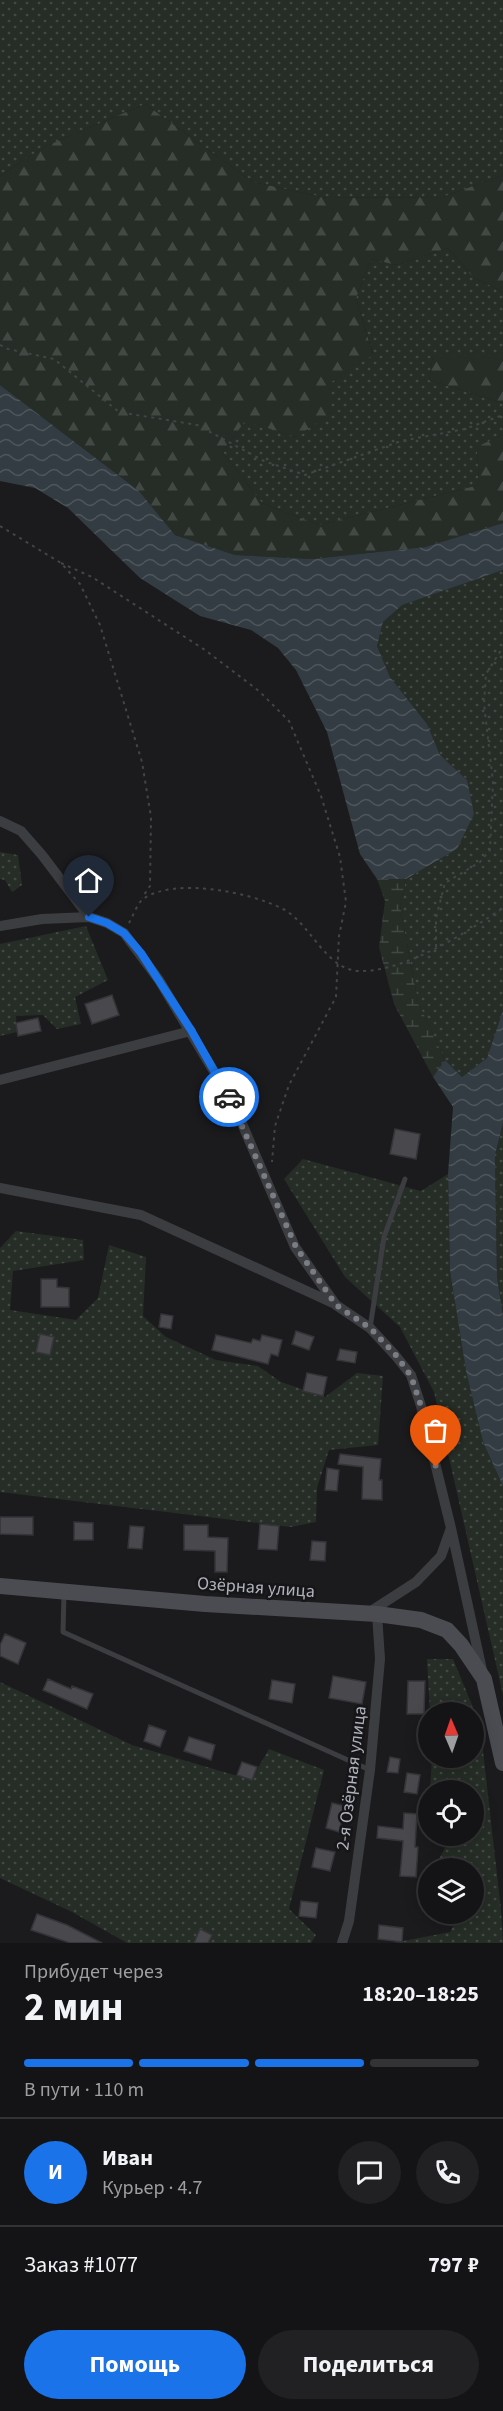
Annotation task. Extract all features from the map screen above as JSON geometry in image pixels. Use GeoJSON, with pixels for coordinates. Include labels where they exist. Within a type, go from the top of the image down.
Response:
{"type":"FeatureCollection","features":[{"type":"Feature","properties":{"kind":"street"},"geometry":{"type":"LineString","coordinates":[[0,821],[21,831],[89,917]]}},
{"type":"Feature","properties":{"kind":"street"},"geometry":{"type":"LineString","coordinates":[[0,926],[42,919],[89,917],[107,923],[124,933],[141,953],[191,1030],[234,1105],[296,1247],[336,1305]]}},
{"type":"Feature","properties":{"kind":"street"},"geometry":{"type":"LineString","coordinates":[[0,1080],[191,1030]]}},
{"type":"Feature","properties":{"kind":"street"},"geometry":{"type":"LineString","coordinates":[[0,1188],[141,1215],[336,1305],[370,1328],[395,1354],[411,1376],[421,1406],[451,1528],[503,1762]]}},
{"type":"Feature","properties":{"kind":"street"},"geometry":{"type":"LineString","coordinates":[[372,1614],[416,1582],[441,1556],[451,1528]]}},
{"type":"Feature","properties":{"kind":"street","name":"Озёрная улица"},"geometry":{"type":"LineString","coordinates":[[0,1586],[372,1614],[421,1620],[447,1630],[461,1645],[484,1679]]}},
{"type":"Feature","properties":{"kind":"street","name":"2-я Озёрная улица"},"geometry":{"type":"LineString","coordinates":[[342,1943],[349,1921],[370,1770],[380,1659],[372,1614]]}},
{"type":"Feature","properties":{"kind":"lane"},"geometry":{"type":"LineString","coordinates":[[370,1328],[384,1238],[405,1179]]}},
{"type":"Feature","properties":{"kind":"lane"},"geometry":{"type":"LineString","coordinates":[[64,1592],[63,1632],[370,1770]]}},
{"type":"Feature","properties":{"kind":"path"},"geometry":{"type":"LineString","coordinates":[[0,345],[8,349],[54,359],[119,412],[197,425],[264,461],[305,475],[401,441],[465,429],[503,415]]}},
{"type":"Feature","properties":{"kind":"path"},"geometry":{"type":"LineString","coordinates":[[0,526],[61,562],[92,577],[205,650],[259,691],[289,721],[321,796],[340,857],[346,902],[339,936],[336,997],[289,1085],[275,1126],[272,1162]]}},
{"type":"Feature","properties":{"kind":"path"},"geometry":{"type":"LineString","coordinates":[[61,562],[80,584],[100,625],[142,762],[151,817],[150,886],[124,933]]}},
{"type":"Feature","properties":{"kind":"path"},"geometry":{"type":"LineString","coordinates":[[436,947],[436,918],[445,883],[480,862],[490,849],[493,782],[484,704],[486,674],[503,647]]}},
{"type":"Feature","properties":{"kind":"path"},"geometry":{"type":"LineString","coordinates":[[141,901],[161,890],[207,889],[251,897],[285,910],[338,965],[362,972],[398,964],[464,935],[503,908]]}},
{"type":"Feature","properties":{"kind":"green space"},"geometry":{"type":"Polygon","coordinates":[[[0,0],[503,0],[503,175],[443,197],[327,198],[253,182],[145,104],[44,147],[0,176],[0,0]]]}},
{"type":"Feature","properties":{"kind":"green space"},"geometry":{"type":"Polygon","coordinates":[[[145,104],[253,182],[327,198],[443,197],[503,175],[503,292],[473,277],[448,248],[396,265],[371,259],[356,298],[373,355],[331,382],[330,414],[296,437],[245,421],[223,452],[262,503],[319,525],[479,485],[477,447],[503,434],[503,523],[425,547],[312,559],[235,555],[175,535],[139,491],[0,385],[0,176],[44,147],[145,104]]]}},
{"type":"Feature","properties":{"kind":"green space"},"geometry":{"type":"Polygon","coordinates":[[[448,248],[473,277],[503,292],[503,356],[433,356],[429,380],[503,403],[503,434],[477,448],[479,485],[319,525],[262,503],[223,452],[245,420],[296,437],[331,382],[373,354],[356,298],[371,259],[396,265],[448,248]]]}},
{"type":"Feature","properties":{"kind":"green space"},"geometry":{"type":"Polygon","coordinates":[[[433,356],[503,356],[503,403],[429,380],[433,356]]]}},
{"type":"Feature","properties":{"kind":"green space"},"geometry":{"type":"Polygon","coordinates":[[[503,570],[503,1010],[487,1058],[462,1077],[445,1060],[418,1002],[400,906],[406,879],[457,849],[467,780],[440,755],[427,724],[390,677],[377,646],[383,622],[401,605],[503,570]]]}},
{"type":"Feature","properties":{"kind":"green space"},"geometry":{"type":"Polygon","coordinates":[[[0,852],[18,855],[22,885],[12,892],[5,880],[0,879],[0,852]]]}},
{"type":"Feature","properties":{"kind":"green space"},"geometry":{"type":"Polygon","coordinates":[[[377,879],[406,879],[400,906],[418,1002],[445,1060],[433,1077],[394,1004],[379,947],[385,901],[377,879]]]}},
{"type":"Feature","properties":{"kind":"green space"},"geometry":{"type":"Polygon","coordinates":[[[86,926],[108,980],[75,997],[81,1024],[57,1029],[43,1015],[16,1016],[17,1032],[0,1036],[0,944],[86,926]]]}},
{"type":"Feature","properties":{"kind":"green space"},"geometry":{"type":"Polygon","coordinates":[[[503,1123],[503,1316],[497,1277],[495,1154],[503,1123]]]}},
{"type":"Feature","properties":{"kind":"green space"},"geometry":{"type":"Polygon","coordinates":[[[303,1159],[421,1191],[448,1174],[450,1271],[466,1371],[483,1442],[503,1486],[503,1695],[434,1392],[400,1327],[345,1277],[284,1179],[303,1159]]]}},
{"type":"Feature","properties":{"kind":"green space"},"geometry":{"type":"Polygon","coordinates":[[[16,1231],[83,1240],[84,1260],[13,1271],[10,1310],[76,1320],[98,1298],[109,1245],[146,1257],[143,1316],[166,1337],[216,1360],[258,1366],[281,1382],[325,1397],[357,1373],[383,1376],[378,1445],[329,1450],[317,1488],[316,1522],[291,1527],[0,1492],[0,1248],[16,1231]]]}},
{"type":"Feature","properties":{"kind":"green space"},"geometry":{"type":"Polygon","coordinates":[[[427,1659],[453,1659],[471,1702],[429,1702],[427,1659]]]}},
{"type":"Feature","properties":{"kind":"green space"},"geometry":{"type":"Polygon","coordinates":[[[0,1682],[132,1745],[251,1780],[269,1749],[324,1770],[289,1909],[316,1935],[311,1943],[127,1943],[72,1912],[0,1878],[0,1682]]]}},
{"type":"Feature","properties":{"kind":"green space"},"geometry":{"type":"Polygon","coordinates":[[[484,1759],[503,1943],[393,1943],[450,1932],[454,1924],[484,1924],[484,1858],[440,1858],[446,1846],[484,1846],[484,1780],[431,1780],[431,1768],[484,1768],[484,1759]]]}},
{"type":"Feature","properties":{"kind":"water"},"geometry":{"type":"Polygon","coordinates":[[[0,385],[139,491],[175,535],[235,555],[312,559],[425,547],[503,523],[503,570],[402,605],[383,622],[377,646],[390,677],[427,724],[440,755],[467,780],[474,814],[457,849],[406,879],[377,879],[360,854],[327,732],[296,670],[278,648],[251,630],[200,616],[140,578],[68,508],[35,488],[0,481],[0,385]]]}},
{"type":"Feature","properties":{"kind":"water"},"geometry":{"type":"Polygon","coordinates":[[[503,1010],[503,1123],[495,1155],[497,1277],[503,1316],[503,1486],[483,1442],[466,1371],[450,1271],[448,1174],[453,1107],[433,1077],[445,1060],[462,1077],[487,1058],[503,1010]]]}},
{"type":"Feature","properties":{"kind":"building"},"geometry":{"type":"Polygon","coordinates":[[[112,995],[119,1015],[92,1024],[85,1004],[112,995]]]}},
{"type":"Feature","properties":{"kind":"building"},"geometry":{"type":"Polygon","coordinates":[[[38,1018],[41,1031],[18,1036],[16,1023],[38,1018]]]}},
{"type":"Feature","properties":{"kind":"building"},"geometry":{"type":"Polygon","coordinates":[[[395,1129],[420,1134],[416,1159],[390,1154],[395,1129]]]}},
{"type":"Feature","properties":{"kind":"building"},"geometry":{"type":"Polygon","coordinates":[[[41,1279],[57,1279],[57,1287],[69,1288],[69,1307],[41,1307],[41,1279]]]}},
{"type":"Feature","properties":{"kind":"building"},"geometry":{"type":"Polygon","coordinates":[[[161,1314],[173,1316],[171,1329],[159,1327],[161,1314]]]}},
{"type":"Feature","properties":{"kind":"building"},"geometry":{"type":"Polygon","coordinates":[[[296,1331],[314,1337],[309,1350],[292,1344],[296,1331]]]}},
{"type":"Feature","properties":{"kind":"building"},"geometry":{"type":"Polygon","coordinates":[[[40,1334],[54,1337],[50,1355],[36,1352],[40,1334]]]}},
{"type":"Feature","properties":{"kind":"building"},"geometry":{"type":"Polygon","coordinates":[[[216,1335],[251,1343],[253,1339],[260,1341],[262,1335],[282,1340],[278,1356],[271,1354],[268,1364],[212,1350],[216,1335]]]}},
{"type":"Feature","properties":{"kind":"building"},"geometry":{"type":"Polygon","coordinates":[[[340,1349],[357,1352],[355,1363],[337,1360],[340,1349]]]}},
{"type":"Feature","properties":{"kind":"building"},"geometry":{"type":"Polygon","coordinates":[[[307,1373],[327,1377],[323,1396],[303,1391],[307,1373]]]}},
{"type":"Feature","properties":{"kind":"building"},"geometry":{"type":"Polygon","coordinates":[[[340,1454],[381,1459],[379,1480],[382,1480],[382,1500],[362,1499],[363,1467],[338,1464],[340,1454]]]}},
{"type":"Feature","properties":{"kind":"building"},"geometry":{"type":"Polygon","coordinates":[[[327,1468],[339,1470],[337,1491],[325,1490],[327,1468]]]}},
{"type":"Feature","properties":{"kind":"building"},"geometry":{"type":"Polygon","coordinates":[[[0,1517],[33,1517],[33,1535],[0,1534],[0,1517]]]}},
{"type":"Feature","properties":{"kind":"building"},"geometry":{"type":"Polygon","coordinates":[[[74,1522],[93,1523],[93,1540],[74,1540],[74,1522]]]}},
{"type":"Feature","properties":{"kind":"building"},"geometry":{"type":"Polygon","coordinates":[[[260,1524],[279,1526],[277,1550],[258,1549],[260,1524]]]}},
{"type":"Feature","properties":{"kind":"building"},"geometry":{"type":"Polygon","coordinates":[[[184,1525],[208,1525],[208,1537],[228,1538],[227,1572],[215,1572],[215,1551],[184,1550],[184,1525]]]}},
{"type":"Feature","properties":{"kind":"building"},"geometry":{"type":"Polygon","coordinates":[[[130,1526],[144,1527],[142,1549],[128,1548],[130,1526]]]}},
{"type":"Feature","properties":{"kind":"building"},"geometry":{"type":"Polygon","coordinates":[[[312,1541],[326,1542],[325,1561],[310,1560],[312,1541]]]}},
{"type":"Feature","properties":{"kind":"building"},"geometry":{"type":"Polygon","coordinates":[[[5,1634],[26,1643],[18,1664],[0,1656],[0,1645],[5,1634]]]}},
{"type":"Feature","properties":{"kind":"building"},"geometry":{"type":"Polygon","coordinates":[[[333,1676],[366,1682],[362,1704],[329,1698],[333,1676]]]}},
{"type":"Feature","properties":{"kind":"building"},"geometry":{"type":"Polygon","coordinates":[[[48,1679],[71,1689],[72,1686],[93,1694],[87,1709],[43,1690],[48,1679]]]}},
{"type":"Feature","properties":{"kind":"building"},"geometry":{"type":"Polygon","coordinates":[[[272,1680],[295,1684],[292,1703],[269,1699],[272,1680]]]}},
{"type":"Feature","properties":{"kind":"building"},"geometry":{"type":"Polygon","coordinates":[[[408,1681],[425,1681],[424,1702],[418,1702],[418,1714],[407,1714],[408,1681]]]}},
{"type":"Feature","properties":{"kind":"building"},"geometry":{"type":"Polygon","coordinates":[[[149,1725],[166,1731],[160,1747],[144,1741],[149,1725]]]}},
{"type":"Feature","properties":{"kind":"building"},"geometry":{"type":"Polygon","coordinates":[[[189,1737],[215,1745],[211,1760],[184,1751],[189,1737]]]}},
{"type":"Feature","properties":{"kind":"building"},"geometry":{"type":"Polygon","coordinates":[[[390,1757],[400,1759],[398,1773],[387,1772],[390,1757]]]}},
{"type":"Feature","properties":{"kind":"building"},"geometry":{"type":"Polygon","coordinates":[[[242,1762],[257,1767],[252,1780],[237,1775],[242,1762]]]}},
{"type":"Feature","properties":{"kind":"building"},"geometry":{"type":"Polygon","coordinates":[[[407,1773],[420,1775],[417,1794],[404,1792],[407,1773]]]}},
{"type":"Feature","properties":{"kind":"building"},"geometry":{"type":"Polygon","coordinates":[[[332,1803],[345,1806],[339,1832],[326,1828],[332,1803]]]}},
{"type":"Feature","properties":{"kind":"building"},"geometry":{"type":"Polygon","coordinates":[[[404,1813],[417,1814],[416,1877],[400,1876],[403,1841],[377,1838],[378,1826],[403,1829],[404,1813]]]}},
{"type":"Feature","properties":{"kind":"building"},"geometry":{"type":"Polygon","coordinates":[[[316,1848],[335,1852],[330,1871],[312,1867],[316,1848]]]}},
{"type":"Feature","properties":{"kind":"building"},"geometry":{"type":"Polygon","coordinates":[[[301,1901],[318,1903],[316,1918],[299,1916],[301,1901]]]}},
{"type":"Feature","properties":{"kind":"building"},"geometry":{"type":"Polygon","coordinates":[[[37,1914],[67,1925],[102,1943],[70,1943],[31,1930],[37,1914]]]}},
{"type":"Feature","properties":{"kind":"building"},"geometry":{"type":"Polygon","coordinates":[[[379,1925],[403,1928],[402,1942],[378,1939],[379,1925]]]}},
{"type":"Feature","properties":{"kind":"building"},"geometry":{"type":"Polygon","coordinates":[[[200,1929],[212,1935],[208,1943],[194,1943],[200,1929]]]}},
{"type":"Feature","properties":{"kind":"way so far"},"geometry":{"type":"LineString","coordinates":[[229,1097],[296,1247],[336,1305],[370,1328],[395,1354],[411,1376],[436,1467]]}},
{"type":"Feature","properties":{"kind":"route"},"geometry":{"type":"LineString","coordinates":[[89,917],[107,923],[124,933],[141,953],[191,1030],[229,1097]]}}]}
